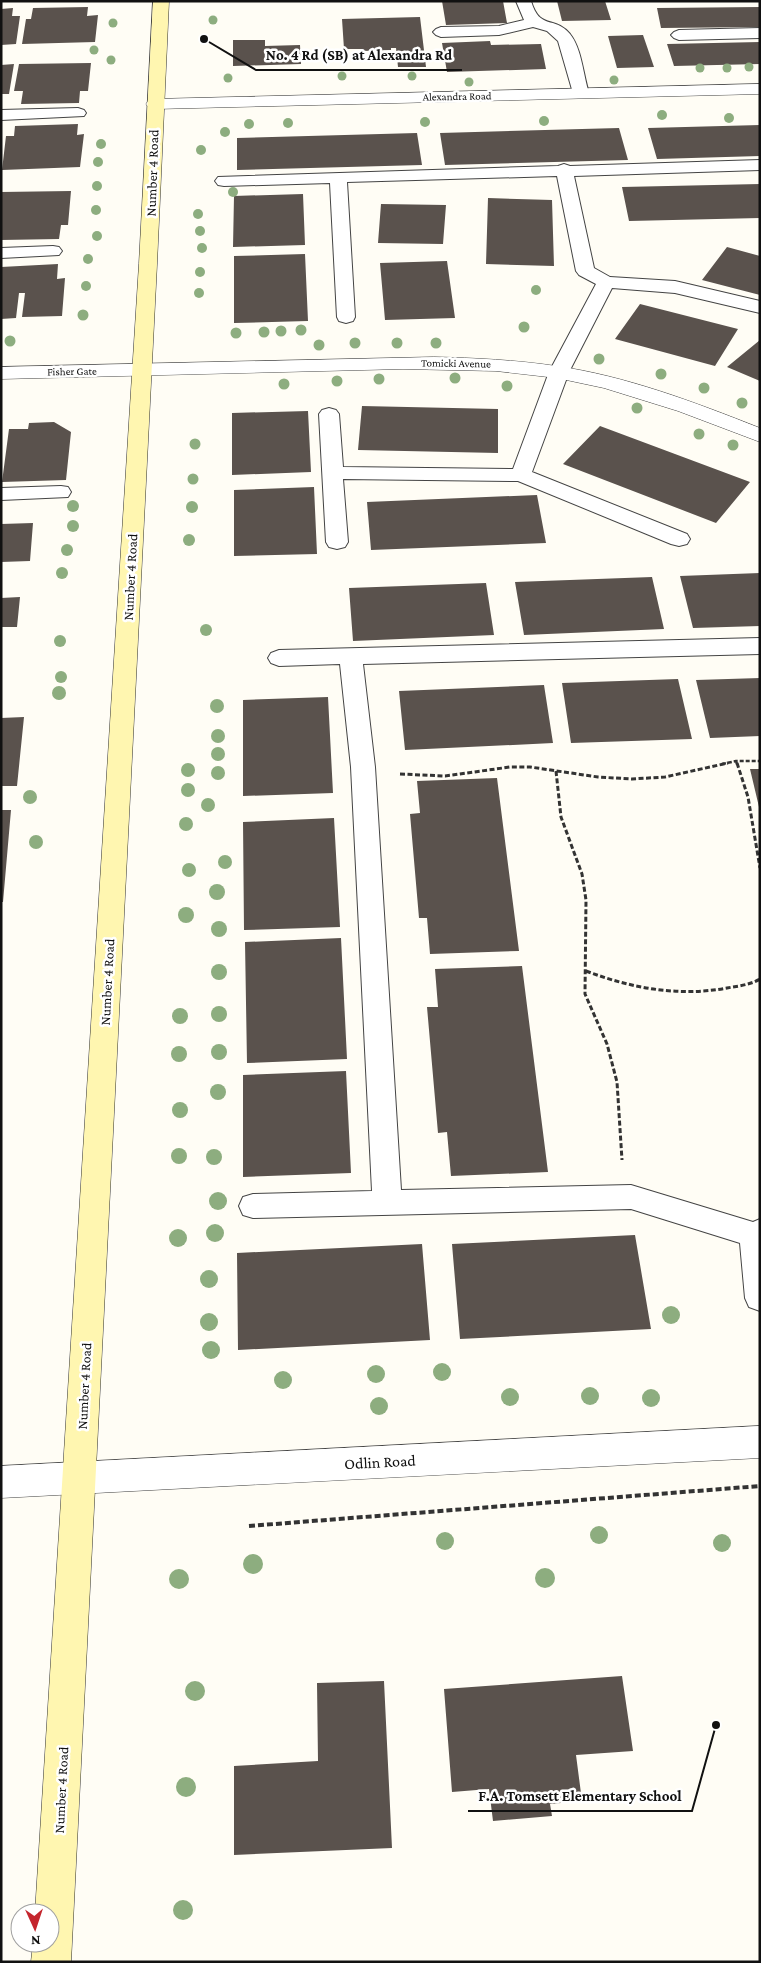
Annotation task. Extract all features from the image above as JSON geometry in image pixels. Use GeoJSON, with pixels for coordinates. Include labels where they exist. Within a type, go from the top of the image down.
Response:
{"type":"FeatureCollection","features":[{"type":"Feature","properties":{"kind":"main road","name":"Number 4 Road"},"geometry":{"type":"LineString","coordinates":[[51,1962],[142,369],[161,1]]}},
{"type":"Feature","properties":{"kind":"street","name":"Alexandra Road"},"geometry":{"type":"LineString","coordinates":[[155,104],[760,89]]}},
{"type":"Feature","properties":{"kind":"street","name":"Tomicki Avenue"},"geometry":{"type":"LineString","coordinates":[[142,369],[427,362],[500,364],[559,372],[609,384],[699,411],[760,436]]}},
{"type":"Feature","properties":{"kind":"street","name":"Fisher Gate"},"geometry":{"type":"LineString","coordinates":[[1,373],[142,369]]}},
{"type":"Feature","properties":{"kind":"street","name":"Odlin Road"},"geometry":{"type":"LineString","coordinates":[[1,1482],[760,1442]]}},
{"type":"Feature","properties":{"kind":"lane"},"geometry":{"type":"LineString","coordinates":[[524,1],[527,15],[533,22],[557,30],[566,38],[581,93]]}},
{"type":"Feature","properties":{"kind":"lane"},"geometry":{"type":"LineString","coordinates":[[441,32],[514,30],[533,22]]}},
{"type":"Feature","properties":{"kind":"lane"},"geometry":{"type":"LineString","coordinates":[[679,35],[760,33]]}},
{"type":"Feature","properties":{"kind":"lane"},"geometry":{"type":"LineString","coordinates":[[1,115],[78,113]]}},
{"type":"Feature","properties":{"kind":"lane"},"geometry":{"type":"LineString","coordinates":[[224,181],[760,164]]}},
{"type":"Feature","properties":{"kind":"lane"},"geometry":{"type":"LineString","coordinates":[[564,170],[585,271],[606,282],[675,287],[760,307]]}},
{"type":"Feature","properties":{"kind":"lane"},"geometry":{"type":"LineString","coordinates":[[338,178],[346,317]]}},
{"type":"Feature","properties":{"kind":"lane"},"geometry":{"type":"LineString","coordinates":[[1,253],[53,251]]}},
{"type":"Feature","properties":{"kind":"lane"},"geometry":{"type":"LineString","coordinates":[[521,475],[559,372],[606,282]]}},
{"type":"Feature","properties":{"kind":"lane"},"geometry":{"type":"LineString","coordinates":[[328,414],[334,472],[337,542]]}},
{"type":"Feature","properties":{"kind":"lane"},"geometry":{"type":"LineString","coordinates":[[334,472],[521,475],[678,539]]}},
{"type":"Feature","properties":{"kind":"lane"},"geometry":{"type":"LineString","coordinates":[[1,494],[61,492]]}},
{"type":"Feature","properties":{"kind":"lane"},"geometry":{"type":"LineString","coordinates":[[279,658],[760,646]]}},
{"type":"Feature","properties":{"kind":"lane"},"geometry":{"type":"LineString","coordinates":[[351,657],[363,766],[387,1203]]}},
{"type":"Feature","properties":{"kind":"lane"},"geometry":{"type":"LineString","coordinates":[[253,1206],[631,1197],[757,1233],[760,1298]]}},
{"type":"Feature","properties":{"kind":"path"},"geometry":{"type":"LineString","coordinates":[[363,766],[410,776],[445,776],[510,767],[530,767],[632,779],[666,777],[736,761],[760,761]]}},
{"type":"Feature","properties":{"kind":"path"},"geometry":{"type":"LineString","coordinates":[[736,761],[748,797],[760,868]]}},
{"type":"Feature","properties":{"kind":"path"},"geometry":{"type":"LineString","coordinates":[[556,771],[561,817],[582,874],[586,900],[585,994],[607,1044],[617,1082],[623,1197]]}},
{"type":"Feature","properties":{"kind":"path"},"geometry":{"type":"LineString","coordinates":[[586,971],[607,980],[666,992],[717,991],[760,980]]}},
{"type":"Feature","properties":{"kind":"path"},"geometry":{"type":"LineString","coordinates":[[249,1526],[760,1486]]}},
{"type":"Feature","properties":{"kind":"building"},"geometry":{"type":"Polygon","coordinates":[[[442,1],[503,1],[507,23],[446,25],[442,1]]]}},
{"type":"Feature","properties":{"kind":"building"},"geometry":{"type":"Polygon","coordinates":[[[557,1],[605,1],[611,20],[562,21],[557,1]]]}},
{"type":"Feature","properties":{"kind":"building"},"geometry":{"type":"Polygon","coordinates":[[[88,7],[87,16],[98,15],[95,42],[22,44],[26,19],[31,19],[33,8],[88,7]]]}},
{"type":"Feature","properties":{"kind":"building"},"geometry":{"type":"Polygon","coordinates":[[[760,7],[760,27],[661,28],[657,8],[760,7]]]}},
{"type":"Feature","properties":{"kind":"building"},"geometry":{"type":"Polygon","coordinates":[[[13,8],[12,16],[20,16],[16,44],[1,45],[1,9],[13,8]]]}},
{"type":"Feature","properties":{"kind":"building"},"geometry":{"type":"Polygon","coordinates":[[[420,17],[426,67],[398,67],[396,48],[391,48],[391,50],[363,51],[362,49],[344,49],[342,19],[420,17]]]}},
{"type":"Feature","properties":{"kind":"building"},"geometry":{"type":"Polygon","coordinates":[[[643,35],[654,67],[617,68],[608,36],[643,35]]]}},
{"type":"Feature","properties":{"kind":"building"},"geometry":{"type":"Polygon","coordinates":[[[233,40],[265,40],[265,46],[300,45],[301,64],[233,66],[233,40]]]}},
{"type":"Feature","properties":{"kind":"building"},"geometry":{"type":"Polygon","coordinates":[[[490,41],[491,45],[541,44],[546,69],[447,72],[442,43],[490,41]]]}},
{"type":"Feature","properties":{"kind":"building"},"geometry":{"type":"Polygon","coordinates":[[[760,42],[760,64],[674,66],[667,44],[760,42]]]}},
{"type":"Feature","properties":{"kind":"building"},"geometry":{"type":"Polygon","coordinates":[[[91,63],[88,91],[80,91],[79,103],[21,104],[23,91],[14,91],[19,64],[91,63]]]}},
{"type":"Feature","properties":{"kind":"building"},"geometry":{"type":"Polygon","coordinates":[[[14,64],[9,94],[1,94],[1,65],[14,64]]]}},
{"type":"Feature","properties":{"kind":"building"},"geometry":{"type":"Polygon","coordinates":[[[78,124],[77,135],[84,134],[80,167],[2,170],[6,136],[14,136],[15,126],[78,124]]]}},
{"type":"Feature","properties":{"kind":"building"},"geometry":{"type":"Polygon","coordinates":[[[760,125],[760,156],[657,159],[648,128],[760,125]]]}},
{"type":"Feature","properties":{"kind":"building"},"geometry":{"type":"Polygon","coordinates":[[[619,128],[628,160],[445,165],[440,133],[619,128]]]}},
{"type":"Feature","properties":{"kind":"building"},"geometry":{"type":"Polygon","coordinates":[[[417,133],[422,165],[237,170],[237,138],[417,133]]]}},
{"type":"Feature","properties":{"kind":"building"},"geometry":{"type":"Polygon","coordinates":[[[760,184],[760,218],[629,221],[622,187],[760,184]]]}},
{"type":"Feature","properties":{"kind":"building"},"geometry":{"type":"Polygon","coordinates":[[[71,191],[68,225],[61,225],[59,239],[1,240],[1,192],[71,191]]]}},
{"type":"Feature","properties":{"kind":"building"},"geometry":{"type":"Polygon","coordinates":[[[303,194],[305,245],[233,247],[234,196],[303,194]]]}},
{"type":"Feature","properties":{"kind":"building"},"geometry":{"type":"Polygon","coordinates":[[[488,198],[552,200],[554,266],[486,264],[488,198]]]}},
{"type":"Feature","properties":{"kind":"building"},"geometry":{"type":"Polygon","coordinates":[[[381,204],[446,205],[443,244],[378,243],[381,204]]]}},
{"type":"Feature","properties":{"kind":"building"},"geometry":{"type":"Polygon","coordinates":[[[727,247],[760,256],[760,295],[702,280],[727,247]]]}},
{"type":"Feature","properties":{"kind":"building"},"geometry":{"type":"Polygon","coordinates":[[[305,254],[308,321],[234,323],[234,256],[305,254]]]}},
{"type":"Feature","properties":{"kind":"building"},"geometry":{"type":"Polygon","coordinates":[[[447,261],[455,318],[385,320],[380,263],[447,261]]]}},
{"type":"Feature","properties":{"kind":"building"},"geometry":{"type":"Polygon","coordinates":[[[58,264],[57,279],[65,278],[62,316],[22,317],[25,293],[19,293],[16,318],[1,319],[1,267],[58,264]]]}},
{"type":"Feature","properties":{"kind":"building"},"geometry":{"type":"Polygon","coordinates":[[[640,304],[738,329],[715,366],[615,339],[640,304]]]}},
{"type":"Feature","properties":{"kind":"building"},"geometry":{"type":"Polygon","coordinates":[[[760,340],[760,381],[727,367],[760,340]]]}},
{"type":"Feature","properties":{"kind":"building"},"geometry":{"type":"Polygon","coordinates":[[[362,406],[498,409],[498,453],[358,450],[362,406]]]}},
{"type":"Feature","properties":{"kind":"building"},"geometry":{"type":"Polygon","coordinates":[[[308,411],[311,472],[232,475],[232,413],[308,411]]]}},
{"type":"Feature","properties":{"kind":"building"},"geometry":{"type":"Polygon","coordinates":[[[54,422],[71,432],[66,480],[2,482],[9,429],[28,429],[29,423],[54,422]]]}},
{"type":"Feature","properties":{"kind":"building"},"geometry":{"type":"Polygon","coordinates":[[[600,426],[750,482],[716,523],[563,464],[600,426]]]}},
{"type":"Feature","properties":{"kind":"building"},"geometry":{"type":"Polygon","coordinates":[[[314,487],[317,554],[234,556],[234,490],[314,487]]]}},
{"type":"Feature","properties":{"kind":"building"},"geometry":{"type":"Polygon","coordinates":[[[537,495],[546,543],[371,550],[367,502],[537,495]]]}},
{"type":"Feature","properties":{"kind":"building"},"geometry":{"type":"Polygon","coordinates":[[[33,523],[30,561],[1,562],[1,524],[33,523]]]}},
{"type":"Feature","properties":{"kind":"building"},"geometry":{"type":"Polygon","coordinates":[[[760,573],[760,626],[693,628],[680,576],[760,573]]]}},
{"type":"Feature","properties":{"kind":"building"},"geometry":{"type":"Polygon","coordinates":[[[652,577],[664,629],[524,635],[515,582],[652,577]]]}},
{"type":"Feature","properties":{"kind":"building"},"geometry":{"type":"Polygon","coordinates":[[[486,583],[494,635],[353,641],[349,588],[486,583]]]}},
{"type":"Feature","properties":{"kind":"building"},"geometry":{"type":"Polygon","coordinates":[[[20,597],[17,627],[1,627],[1,598],[20,597]]]}},
{"type":"Feature","properties":{"kind":"building"},"geometry":{"type":"Polygon","coordinates":[[[760,678],[760,736],[710,738],[696,680],[760,678]]]}},
{"type":"Feature","properties":{"kind":"building"},"geometry":{"type":"Polygon","coordinates":[[[678,679],[692,739],[571,743],[562,683],[678,679]]]}},
{"type":"Feature","properties":{"kind":"building"},"geometry":{"type":"Polygon","coordinates":[[[544,685],[553,743],[405,750],[399,691],[544,685]]]}},
{"type":"Feature","properties":{"kind":"building"},"geometry":{"type":"Polygon","coordinates":[[[328,697],[333,793],[243,796],[243,700],[328,697]]]}},
{"type":"Feature","properties":{"kind":"building"},"geometry":{"type":"Polygon","coordinates":[[[24,717],[17,786],[1,786],[1,718],[24,717]]]}},
{"type":"Feature","properties":{"kind":"building"},"geometry":{"type":"Polygon","coordinates":[[[750,769],[760,769],[760,807],[759,807],[750,769]]]}},
{"type":"Feature","properties":{"kind":"building"},"geometry":{"type":"Polygon","coordinates":[[[497,778],[519,951],[430,954],[427,918],[419,918],[410,814],[420,813],[417,781],[497,778]]]}},
{"type":"Feature","properties":{"kind":"building"},"geometry":{"type":"Polygon","coordinates":[[[1,810],[11,810],[3,902],[1,902],[1,810]]]}},
{"type":"Feature","properties":{"kind":"building"},"geometry":{"type":"Polygon","coordinates":[[[334,818],[340,927],[244,930],[243,822],[334,818]]]}},
{"type":"Feature","properties":{"kind":"building"},"geometry":{"type":"Polygon","coordinates":[[[341,938],[347,1059],[247,1063],[245,942],[341,938]]]}},
{"type":"Feature","properties":{"kind":"building"},"geometry":{"type":"Polygon","coordinates":[[[522,966],[548,1172],[451,1176],[447,1132],[438,1133],[427,1007],[438,1007],[435,969],[522,966]]]}},
{"type":"Feature","properties":{"kind":"building"},"geometry":{"type":"Polygon","coordinates":[[[346,1071],[351,1173],[243,1177],[243,1075],[346,1071]]]}},
{"type":"Feature","properties":{"kind":"building"},"geometry":{"type":"Polygon","coordinates":[[[635,1235],[651,1329],[460,1339],[452,1244],[635,1235]]]}},
{"type":"Feature","properties":{"kind":"building"},"geometry":{"type":"Polygon","coordinates":[[[422,1244],[430,1340],[238,1350],[237,1253],[422,1244]]]}},
{"type":"Feature","properties":{"kind":"building"},"geometry":{"type":"Polygon","coordinates":[[[622,1676],[633,1751],[576,1755],[582,1801],[550,1804],[552,1816],[493,1821],[489,1789],[452,1792],[444,1689],[622,1676]]]}},
{"type":"Feature","properties":{"kind":"building"},"geometry":{"type":"Polygon","coordinates":[[[384,1681],[392,1848],[234,1855],[234,1766],[318,1761],[317,1683],[384,1681]]]}},
{"type":"Feature","properties":{"kind":"place","name":"No. 4 Rd (SB) at Alexandra Rd"},"geometry":{"type":"Point","coordinates":[204,39]}},
{"type":"Feature","properties":{"kind":"place","name":"F.A. Tomsett Elementary School"},"geometry":{"type":"Point","coordinates":[716,1725]}}]}
